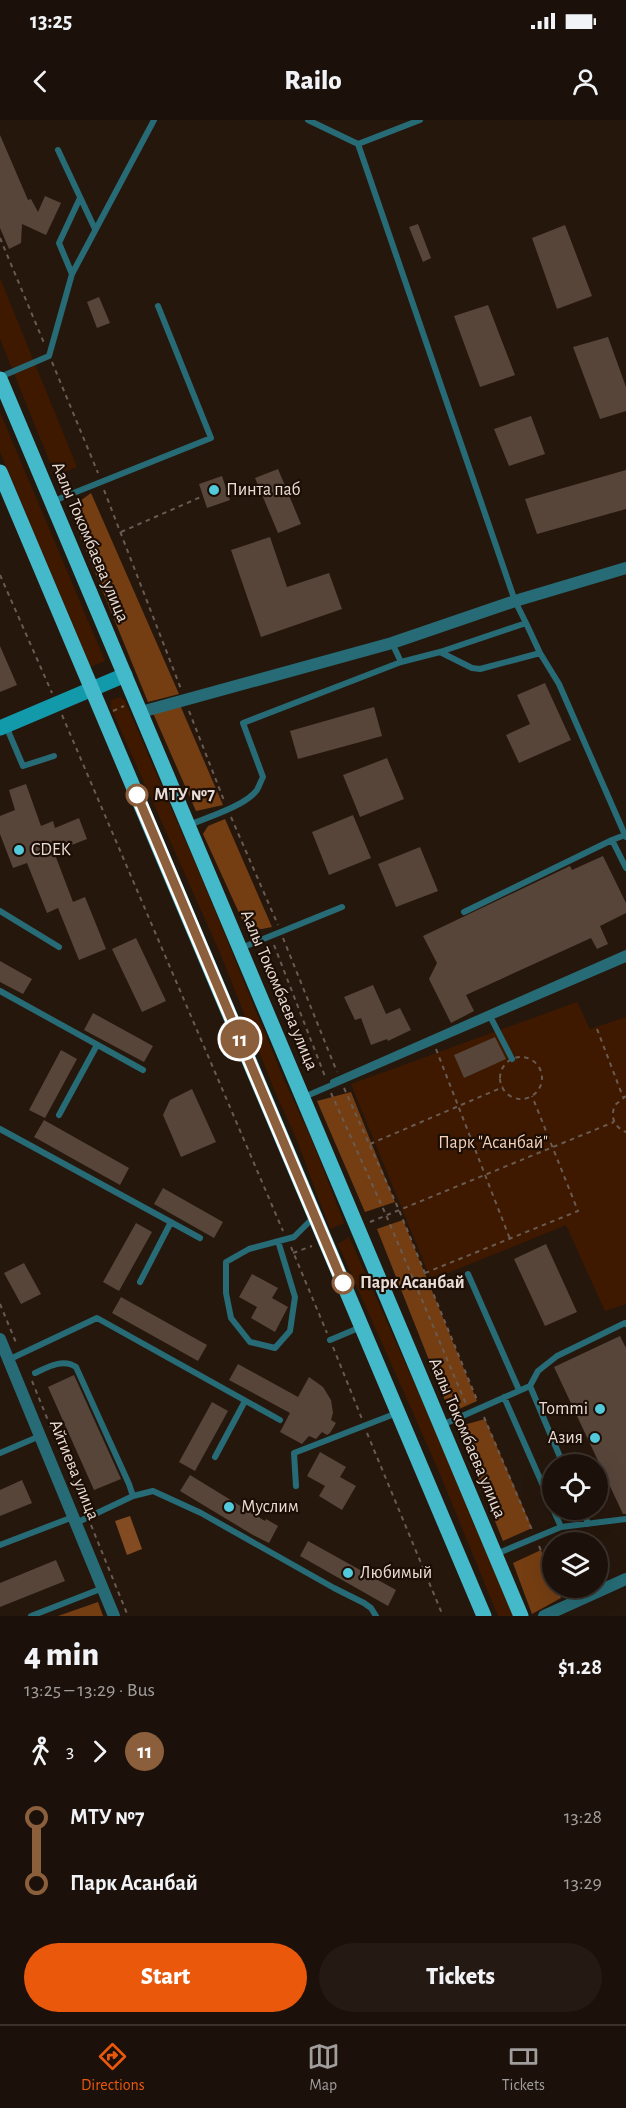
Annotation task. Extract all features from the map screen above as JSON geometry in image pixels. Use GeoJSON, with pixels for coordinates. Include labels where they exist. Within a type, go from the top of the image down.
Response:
{"type":"FeatureCollection","features":[{"type":"Feature","properties":{"kind":"main road","name":"Аалы Токомбаева улица"},"geometry":{"type":"LineString","coordinates":[[0,378],[50,502],[125,675],[134,708],[189,825],[521,1616]]}},
{"type":"Feature","properties":{"kind":"main road"},"geometry":{"type":"LineString","coordinates":[[0,472],[484,1616]]}},
{"type":"Feature","properties":{"kind":"main road"},"geometry":{"type":"LineString","coordinates":[[3,727],[125,675]]}},
{"type":"Feature","properties":{"kind":"street"},"geometry":{"type":"LineString","coordinates":[[134,708],[185,699],[392,643],[515,601],[626,568]]}},
{"type":"Feature","properties":{"kind":"street","name":"Айтиева улица"},"geometry":{"type":"LineString","coordinates":[[1,1345],[114,1616]]}},
{"type":"Feature","properties":{"kind":"street"},"geometry":{"type":"LineString","coordinates":[[544,1616],[626,1579]]}},
{"type":"Feature","properties":{"kind":"lane"},"geometry":{"type":"LineString","coordinates":[[0,378],[49,356],[72,274],[154,120]]}},
{"type":"Feature","properties":{"kind":"lane"},"geometry":{"type":"LineString","coordinates":[[308,120],[358,144],[515,601],[540,653],[559,684],[625,836],[612,840],[464,912]]}},
{"type":"Feature","properties":{"kind":"lane"},"geometry":{"type":"LineString","coordinates":[[358,144],[420,120]]}},
{"type":"Feature","properties":{"kind":"lane"},"geometry":{"type":"LineString","coordinates":[[58,150],[95,230]]}},
{"type":"Feature","properties":{"kind":"lane"},"geometry":{"type":"LineString","coordinates":[[72,274],[59,243],[80,198]]}},
{"type":"Feature","properties":{"kind":"lane"},"geometry":{"type":"LineString","coordinates":[[50,502],[211,438],[158,306]]}},
{"type":"Feature","properties":{"kind":"lane"},"geometry":{"type":"LineString","coordinates":[[189,825],[227,809],[257,790],[263,777],[243,723],[401,662],[440,652],[526,623]]}},
{"type":"Feature","properties":{"kind":"lane"},"geometry":{"type":"LineString","coordinates":[[392,643],[401,662]]}},
{"type":"Feature","properties":{"kind":"lane"},"geometry":{"type":"LineString","coordinates":[[440,652],[472,668],[480,669],[540,653]]}},
{"type":"Feature","properties":{"kind":"lane"},"geometry":{"type":"LineString","coordinates":[[3,727],[23,766],[54,756]]}},
{"type":"Feature","properties":{"kind":"lane"},"geometry":{"type":"LineString","coordinates":[[612,840],[626,868]]}},
{"type":"Feature","properties":{"kind":"lane"},"geometry":{"type":"LineString","coordinates":[[240,948],[342,907]]}},
{"type":"Feature","properties":{"kind":"lane"},"geometry":{"type":"LineString","coordinates":[[0,911],[59,947]]}},
{"type":"Feature","properties":{"kind":"lane"},"geometry":{"type":"LineString","coordinates":[[303,1097],[626,953]]}},
{"type":"Feature","properties":{"kind":"lane"},"geometry":{"type":"LineString","coordinates":[[340,1080],[626,959]]}},
{"type":"Feature","properties":{"kind":"lane"},"geometry":{"type":"LineString","coordinates":[[0,991],[143,1071]]}},
{"type":"Feature","properties":{"kind":"lane"},"geometry":{"type":"LineString","coordinates":[[491,1018],[512,1059]]}},
{"type":"Feature","properties":{"kind":"lane"},"geometry":{"type":"LineString","coordinates":[[59,1115],[97,1044]]}},
{"type":"Feature","properties":{"kind":"lane"},"geometry":{"type":"LineString","coordinates":[[0,1129],[200,1238]]}},
{"type":"Feature","properties":{"kind":"lane"},"geometry":{"type":"LineString","coordinates":[[278,1241],[295,1297],[290,1331],[275,1348],[250,1342],[231,1318],[226,1293],[226,1262],[249,1249],[278,1241],[294,1237],[315,1216]]}},
{"type":"Feature","properties":{"kind":"lane"},"geometry":{"type":"LineString","coordinates":[[140,1282],[171,1222]]}},
{"type":"Feature","properties":{"kind":"lane"},"geometry":{"type":"LineString","coordinates":[[468,1274],[519,1390]]}},
{"type":"Feature","properties":{"kind":"lane"},"geometry":{"type":"LineString","coordinates":[[8,1359],[97,1318],[280,1420]]}},
{"type":"Feature","properties":{"kind":"lane"},"geometry":{"type":"LineString","coordinates":[[441,1425],[530,1386],[538,1371],[557,1356],[626,1324]]}},
{"type":"Feature","properties":{"kind":"lane"},"geometry":{"type":"LineString","coordinates":[[330,1340],[362,1327]]}},
{"type":"Feature","properties":{"kind":"lane"},"geometry":{"type":"LineString","coordinates":[[33,1374],[62,1363],[69,1362],[76,1367],[133,1496]]}},
{"type":"Feature","properties":{"kind":"lane"},"geometry":{"type":"LineString","coordinates":[[530,1386],[559,1454]]}},
{"type":"Feature","properties":{"kind":"lane"},"geometry":{"type":"LineString","coordinates":[[504,1397],[542,1483]]}},
{"type":"Feature","properties":{"kind":"lane"},"geometry":{"type":"LineString","coordinates":[[215,1457],[245,1401]]}},
{"type":"Feature","properties":{"kind":"lane"},"geometry":{"type":"LineString","coordinates":[[296,1486],[294,1453],[398,1413]]}},
{"type":"Feature","properties":{"kind":"lane"},"geometry":{"type":"LineString","coordinates":[[0,1453],[40,1436]]}},
{"type":"Feature","properties":{"kind":"lane"},"geometry":{"type":"LineString","coordinates":[[0,1545],[74,1520],[88,1518],[133,1496],[153,1491],[166,1495],[364,1603],[376,1616]]}},
{"type":"Feature","properties":{"kind":"lane"},"geometry":{"type":"LineString","coordinates":[[495,1554],[561,1527],[626,1519]]}},
{"type":"Feature","properties":{"kind":"lane"},"geometry":{"type":"LineString","coordinates":[[558,1520],[561,1527]]}},
{"type":"Feature","properties":{"kind":"lane"},"geometry":{"type":"LineString","coordinates":[[586,1520],[588,1524]]}},
{"type":"Feature","properties":{"kind":"lane"},"geometry":{"type":"LineString","coordinates":[[31,1616],[103,1588]]}},
{"type":"Feature","properties":{"kind":"path"},"geometry":{"type":"LineString","coordinates":[[0,238],[121,532],[227,809],[281,932],[340,1080],[399,1210],[542,1553]]}},
{"type":"Feature","properties":{"kind":"path"},"geometry":{"type":"LineString","coordinates":[[121,532],[203,496]]}},
{"type":"Feature","properties":{"kind":"path"},"geometry":{"type":"LineString","coordinates":[[0,575],[52,693]]}},
{"type":"Feature","properties":{"kind":"path"},"geometry":{"type":"LineString","coordinates":[[113,711],[134,708]]}},
{"type":"Feature","properties":{"kind":"path"},"geometry":{"type":"LineString","coordinates":[[60,711],[330,1340],[443,1616]]}},
{"type":"Feature","properties":{"kind":"path"},"geometry":{"type":"LineString","coordinates":[[271,936],[328,1086],[386,1215],[469,1413]]}},
{"type":"Feature","properties":{"kind":"path"},"geometry":{"type":"LineString","coordinates":[[597,1029],[625,1097],[615,1105],[614,1122],[618,1128],[626,1132]]}},
{"type":"Feature","properties":{"kind":"path"},"geometry":{"type":"LineString","coordinates":[[433,1042],[510,1239]]}},
{"type":"Feature","properties":{"kind":"path"},"geometry":{"type":"LineString","coordinates":[[518,1057],[530,1059],[540,1068],[542,1074],[540,1086],[532,1096],[515,1098],[503,1087],[501,1074],[503,1068],[512,1059],[518,1057]]}},
{"type":"Feature","properties":{"kind":"path"},"geometry":{"type":"LineString","coordinates":[[370,1144],[503,1087]]}},
{"type":"Feature","properties":{"kind":"path"},"geometry":{"type":"LineString","coordinates":[[425,1274],[578,1211],[532,1096]]}},
{"type":"Feature","properties":{"kind":"path"},"geometry":{"type":"LineString","coordinates":[[368,1222],[614,1122]]}},
{"type":"Feature","properties":{"kind":"path"},"geometry":{"type":"LineString","coordinates":[[293,1253],[312,1246]]}},
{"type":"Feature","properties":{"kind":"path"},"geometry":{"type":"LineString","coordinates":[[0,1304],[21,1354]]}},
{"type":"Feature","properties":{"kind":"path"},"geometry":{"type":"LineString","coordinates":[[33,1374],[128,1616]]}},
{"type":"Feature","properties":{"kind":"green space"},"geometry":{"type":"Polygon","coordinates":[[[0,278],[77,467],[55,475],[0,339],[0,278]]]}},
{"type":"Feature","properties":{"kind":"green space"},"geometry":{"type":"Polygon","coordinates":[[[0,412],[105,661],[90,667],[0,452],[0,412]]]}},
{"type":"Feature","properties":{"kind":"green space"},"geometry":{"type":"Polygon","coordinates":[[[121,697],[125,701],[203,881],[284,1080],[312,1140],[344,1223],[330,1229],[298,1143],[220,953],[111,708],[111,700],[121,697]]]}},
{"type":"Feature","properties":{"kind":"green space","name":"Парк \"Асанбай\""},"geometry":{"type":"Polygon","coordinates":[[[577,1002],[590,1029],[626,1017],[626,1304],[605,1311],[566,1225],[431,1280],[351,1084],[577,1002]]]}},
{"type":"Feature","properties":{"kind":"green space"},"geometry":{"type":"Polygon","coordinates":[[[349,1237],[516,1616],[498,1616],[437,1467],[338,1244],[349,1237]]]}},
{"type":"Feature","properties":{"kind":"shaded area"},"geometry":{"type":"Polygon","coordinates":[[[91,493],[179,694],[148,702],[72,516],[76,504],[91,493]]]}},
{"type":"Feature","properties":{"kind":"shaded area"},"geometry":{"type":"Polygon","coordinates":[[[180,705],[223,805],[196,811],[153,713],[180,705]]]}},
{"type":"Feature","properties":{"kind":"shaded area"},"geometry":{"type":"Polygon","coordinates":[[[225,819],[272,927],[246,928],[203,834],[208,826],[225,819]]]}},
{"type":"Feature","properties":{"kind":"shaded area"},"geometry":{"type":"Polygon","coordinates":[[[351,1092],[395,1202],[365,1212],[317,1101],[351,1092]]]}},
{"type":"Feature","properties":{"kind":"shaded area"},"geometry":{"type":"Polygon","coordinates":[[[403,1220],[477,1401],[450,1413],[377,1229],[403,1220]]]}},
{"type":"Feature","properties":{"kind":"shaded area"},"geometry":{"type":"Polygon","coordinates":[[[485,1419],[532,1528],[503,1541],[457,1427],[485,1419]]]}},
{"type":"Feature","properties":{"kind":"shaded area"},"geometry":{"type":"Polygon","coordinates":[[[130,1516],[142,1549],[127,1555],[115,1521],[130,1516]]]}},
{"type":"Feature","properties":{"kind":"shaded area"},"geometry":{"type":"Polygon","coordinates":[[[541,1550],[542,1598],[561,1598],[532,1614],[513,1563],[541,1550]]]}},
{"type":"Feature","properties":{"kind":"shaded area"},"geometry":{"type":"Polygon","coordinates":[[[98,1602],[103,1616],[58,1616],[98,1602]]]}},
{"type":"Feature","properties":{"kind":"building"},"geometry":{"type":"Polygon","coordinates":[[[0,135],[28,200],[31,199],[38,212],[45,196],[61,203],[46,235],[22,224],[21,243],[9,249],[0,228],[0,135]]]}},
{"type":"Feature","properties":{"kind":"building"},"geometry":{"type":"Polygon","coordinates":[[[418,224],[431,258],[423,262],[409,227],[418,224]]]}},
{"type":"Feature","properties":{"kind":"building"},"geometry":{"type":"Polygon","coordinates":[[[565,225],[592,296],[557,309],[532,238],[565,225]]]}},
{"type":"Feature","properties":{"kind":"building"},"geometry":{"type":"Polygon","coordinates":[[[99,297],[110,323],[97,328],[87,302],[99,297]]]}},
{"type":"Feature","properties":{"kind":"building"},"geometry":{"type":"Polygon","coordinates":[[[488,305],[515,375],[480,387],[454,316],[488,305]]]}},
{"type":"Feature","properties":{"kind":"building"},"geometry":{"type":"Polygon","coordinates":[[[608,337],[626,387],[626,411],[600,419],[573,347],[608,337]]]}},
{"type":"Feature","properties":{"kind":"building"},"geometry":{"type":"Polygon","coordinates":[[[531,416],[545,454],[509,466],[494,429],[531,416]]]}},
{"type":"Feature","properties":{"kind":"building"},"geometry":{"type":"Polygon","coordinates":[[[278,469],[301,524],[278,533],[255,478],[278,469]]]}},
{"type":"Feature","properties":{"kind":"building"},"geometry":{"type":"Polygon","coordinates":[[[626,470],[626,509],[537,534],[525,499],[626,470]]]}},
{"type":"Feature","properties":{"kind":"building","name":"Пинта паб"},"geometry":{"type":"Polygon","coordinates":[[[222,476],[230,500],[207,508],[199,484],[222,476]]]}},
{"type":"Feature","properties":{"kind":"building"},"geometry":{"type":"Polygon","coordinates":[[[270,537],[287,587],[329,573],[342,609],[261,637],[231,550],[270,537]]]}},
{"type":"Feature","properties":{"kind":"building"},"geometry":{"type":"Polygon","coordinates":[[[0,646],[17,685],[0,692],[0,646]]]}},
{"type":"Feature","properties":{"kind":"building"},"geometry":{"type":"Polygon","coordinates":[[[545,683],[571,740],[519,763],[506,735],[530,724],[517,695],[545,683]]]}},
{"type":"Feature","properties":{"kind":"building"},"geometry":{"type":"Polygon","coordinates":[[[374,707],[382,736],[298,759],[290,731],[374,707]]]}},
{"type":"Feature","properties":{"kind":"building"},"geometry":{"type":"Polygon","coordinates":[[[387,758],[404,799],[360,817],[343,775],[387,758]]]}},
{"type":"Feature","properties":{"kind":"building"},"geometry":{"type":"Polygon","coordinates":[[[26,784],[41,826],[53,821],[55,828],[79,818],[87,839],[54,852],[73,902],[85,897],[106,949],[79,960],[58,908],[47,913],[27,863],[13,868],[0,834],[0,816],[15,810],[9,790],[26,784]]]}},
{"type":"Feature","properties":{"kind":"building"},"geometry":{"type":"Polygon","coordinates":[[[353,815],[371,858],[329,875],[312,832],[353,815]]]}},
{"type":"Feature","properties":{"kind":"building"},"geometry":{"type":"Polygon","coordinates":[[[420,847],[438,891],[396,907],[378,864],[420,847]]]}},
{"type":"Feature","properties":{"kind":"building"},"geometry":{"type":"Polygon","coordinates":[[[603,856],[626,903],[626,913],[600,926],[608,944],[597,949],[591,938],[466,995],[474,1011],[451,1023],[429,979],[437,963],[423,936],[570,866],[572,870],[603,856]]]}},
{"type":"Feature","properties":{"kind":"building"},"geometry":{"type":"Polygon","coordinates":[[[136,938],[166,1001],[142,1012],[112,949],[136,938]]]}},
{"type":"Feature","properties":{"kind":"building"},"geometry":{"type":"Polygon","coordinates":[[[0,961],[32,979],[23,994],[0,982],[0,961]]]}},
{"type":"Feature","properties":{"kind":"building"},"geometry":{"type":"Polygon","coordinates":[[[373,985],[386,1014],[400,1008],[411,1030],[388,1041],[387,1039],[371,1045],[361,1018],[355,1020],[344,997],[373,985]]]}},
{"type":"Feature","properties":{"kind":"building"},"geometry":{"type":"Polygon","coordinates":[[[93,1013],[153,1046],[144,1062],[84,1030],[93,1013]]]}},
{"type":"Feature","properties":{"kind":"building"},"geometry":{"type":"Polygon","coordinates":[[[495,1037],[506,1059],[464,1078],[454,1055],[495,1037]]]}},
{"type":"Feature","properties":{"kind":"building"},"geometry":{"type":"Polygon","coordinates":[[[61,1050],[77,1059],[45,1118],[29,1110],[61,1050]]]}},
{"type":"Feature","properties":{"kind":"building"},"geometry":{"type":"Polygon","coordinates":[[[192,1089],[216,1142],[181,1157],[163,1115],[170,1100],[192,1089]]]}},
{"type":"Feature","properties":{"kind":"building"},"geometry":{"type":"Polygon","coordinates":[[[44,1120],[129,1168],[120,1185],[34,1137],[44,1120]]]}},
{"type":"Feature","properties":{"kind":"building"},"geometry":{"type":"Polygon","coordinates":[[[163,1188],[223,1222],[214,1238],[154,1204],[163,1188]]]}},
{"type":"Feature","properties":{"kind":"building"},"geometry":{"type":"Polygon","coordinates":[[[136,1223],[152,1232],[119,1291],[103,1282],[136,1223]]]}},
{"type":"Feature","properties":{"kind":"building"},"geometry":{"type":"Polygon","coordinates":[[[546,1244],[577,1312],[545,1326],[514,1259],[546,1244]]]}},
{"type":"Feature","properties":{"kind":"building"},"geometry":{"type":"Polygon","coordinates":[[[24,1263],[41,1294],[21,1304],[4,1273],[24,1263]]]}},
{"type":"Feature","properties":{"kind":"building"},"geometry":{"type":"Polygon","coordinates":[[[252,1274],[278,1288],[272,1298],[288,1307],[275,1332],[251,1318],[257,1307],[239,1297],[252,1274]]]}},
{"type":"Feature","properties":{"kind":"building"},"geometry":{"type":"Polygon","coordinates":[[[121,1297],[207,1345],[198,1361],[112,1313],[121,1297]]]}},
{"type":"Feature","properties":{"kind":"building","name":"Tommi"},"geometry":{"type":"Polygon","coordinates":[[[620,1336],[626,1348],[626,1514],[623,1514],[608,1482],[608,1454],[595,1454],[554,1367],[620,1336]]]}},
{"type":"Feature","properties":{"kind":"building"},"geometry":{"type":"Polygon","coordinates":[[[238,1364],[298,1397],[309,1377],[323,1387],[331,1400],[333,1413],[331,1420],[336,1423],[330,1433],[327,1435],[322,1432],[316,1439],[309,1436],[302,1444],[280,1432],[290,1413],[229,1380],[238,1364]]]}},
{"type":"Feature","properties":{"kind":"building"},"geometry":{"type":"Polygon","coordinates":[[[74,1375],[121,1479],[94,1490],[48,1387],[74,1375]]]}},
{"type":"Feature","properties":{"kind":"building"},"geometry":{"type":"Polygon","coordinates":[[[212,1402],[228,1411],[195,1471],[179,1462],[212,1402]]]}},
{"type":"Feature","properties":{"kind":"building"},"geometry":{"type":"Polygon","coordinates":[[[320,1452],[346,1467],[340,1477],[356,1486],[342,1510],[319,1496],[325,1486],[307,1476],[320,1452]]]}},
{"type":"Feature","properties":{"kind":"building"},"geometry":{"type":"Polygon","coordinates":[[[190,1475],[265,1521],[266,1519],[278,1526],[269,1543],[180,1491],[190,1475]]]}},
{"type":"Feature","properties":{"kind":"building"},"geometry":{"type":"Polygon","coordinates":[[[22,1480],[32,1503],[0,1516],[0,1490],[22,1480]]]}},
{"type":"Feature","properties":{"kind":"building"},"geometry":{"type":"Polygon","coordinates":[[[308,1541],[396,1590],[388,1606],[300,1556],[308,1541]]]}},
{"type":"Feature","properties":{"kind":"building"},"geometry":{"type":"Polygon","coordinates":[[[56,1560],[65,1581],[0,1607],[0,1583],[56,1560]]]}},
{"type":"Feature","properties":{"kind":"bus line","name":"11"},"geometry":{"type":"LineString","coordinates":[[137,795],[343,1283]]}},
{"type":"Feature","properties":{"kind":"place","name":"Пинта паб"},"geometry":{"type":"Point","coordinates":[214,490]}},
{"type":"Feature","properties":{"kind":"place","name":"МТУ №7"},"geometry":{"type":"Point","coordinates":[137,795]}},
{"type":"Feature","properties":{"kind":"place","name":"CDEK"},"geometry":{"type":"Point","coordinates":[19,850]}},
{"type":"Feature","properties":{"kind":"place","name":"Парк Асанбай"},"geometry":{"type":"Point","coordinates":[343,1283]}},
{"type":"Feature","properties":{"kind":"place","name":"Tommi"},"geometry":{"type":"Point","coordinates":[600,1409]}},
{"type":"Feature","properties":{"kind":"place","name":"Азия"},"geometry":{"type":"Point","coordinates":[595,1438]}},
{"type":"Feature","properties":{"kind":"place","name":"Муслим"},"geometry":{"type":"Point","coordinates":[229,1507]}},
{"type":"Feature","properties":{"kind":"place","name":"Любимый"},"geometry":{"type":"Point","coordinates":[348,1573]}}]}
